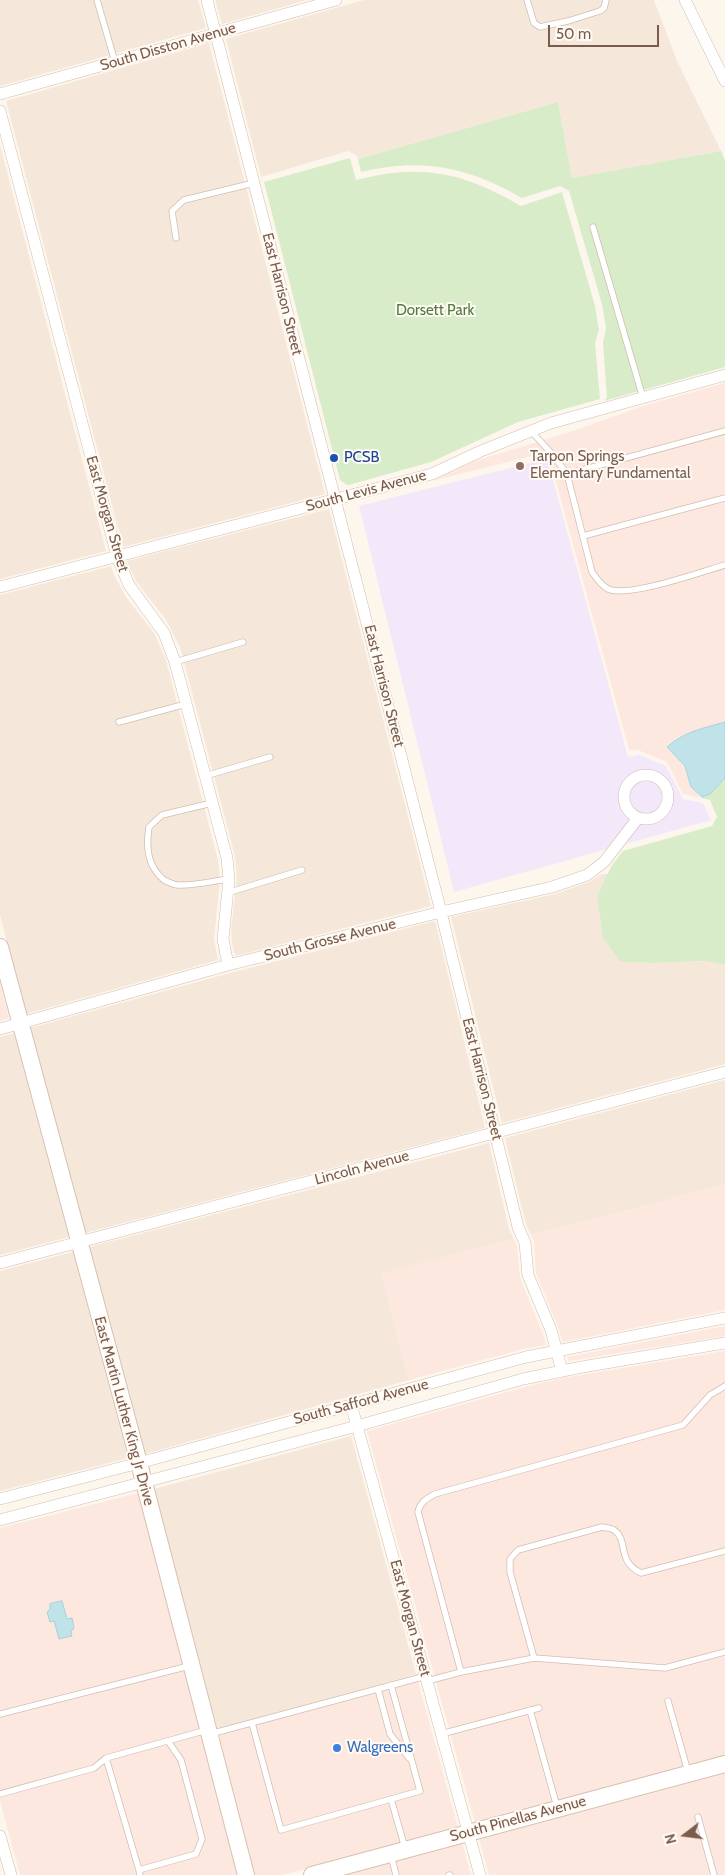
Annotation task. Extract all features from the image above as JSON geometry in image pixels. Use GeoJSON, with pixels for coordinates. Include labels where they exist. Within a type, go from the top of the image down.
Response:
{"type":"FeatureCollection","features":[{"type":"Feature","properties":{"kind":"street","name":"East Harrison Street"},"geometry":{"type":"LineString","coordinates":[[206,0],[441,912],[518,1227],[525,1244],[528,1275],[551,1330],[562,1371]]}},
{"type":"Feature","properties":{"kind":"street","name":"South Disston Avenue"},"geometry":{"type":"LineString","coordinates":[[0,94],[336,0]]}},
{"type":"Feature","properties":{"kind":"street"},"geometry":{"type":"LineString","coordinates":[[685,0],[725,81]]}},
{"type":"Feature","properties":{"kind":"street","name":"East Morgan Street"},"geometry":{"type":"LineString","coordinates":[[0,111],[117,556],[128,585],[164,633],[175,662],[227,858],[229,879],[223,939],[228,965]]}},
{"type":"Feature","properties":{"kind":"street","name":"South Levis Avenue"},"geometry":{"type":"LineString","coordinates":[[0,587],[432,474],[481,451],[551,423],[725,375]]}},
{"type":"Feature","properties":{"kind":"street","name":"South Grosse Avenue"},"geometry":{"type":"LineString","coordinates":[[0,1029],[228,965],[441,912],[552,887],[587,875],[604,862],[638,818]]}},
{"type":"Feature","properties":{"kind":"street","name":"East Martin Luther King Jr Drive"},"geometry":{"type":"LineString","coordinates":[[0,951],[8,989],[20,1023],[139,1463],[246,1875]]}},
{"type":"Feature","properties":{"kind":"street","name":"Lincoln Avenue"},"geometry":{"type":"LineString","coordinates":[[0,1263],[725,1072]]}},
{"type":"Feature","properties":{"kind":"street","name":"South Safford Avenue"},"geometry":{"type":"LineString","coordinates":[[0,1499],[526,1357],[725,1318]]}},
{"type":"Feature","properties":{"kind":"street","name":"South Safford Avenue"},"geometry":{"type":"LineString","coordinates":[[0,1520],[144,1484],[523,1379],[725,1343]]}},
{"type":"Feature","properties":{"kind":"street","name":"East Morgan Street"},"geometry":{"type":"LineString","coordinates":[[351,1404],[480,1875]]}},
{"type":"Feature","properties":{"kind":"street","name":"South Pinellas Avenue"},"geometry":{"type":"LineString","coordinates":[[312,1875],[343,1871],[398,1852],[725,1764]]}},
{"type":"Feature","properties":{"kind":"street"},"geometry":{"type":"LineString","coordinates":[[0,1836],[2,1853],[11,1875]]}},
{"type":"Feature","properties":{"kind":"lane"},"geometry":{"type":"LineString","coordinates":[[97,0],[115,62]]}},
{"type":"Feature","properties":{"kind":"lane"},"geometry":{"type":"LineString","coordinates":[[527,0],[534,23],[540,27],[600,11],[604,8],[606,0]]}},
{"type":"Feature","properties":{"kind":"lane"},"geometry":{"type":"LineString","coordinates":[[176,238],[172,211],[184,200],[254,183]]}},
{"type":"Feature","properties":{"kind":"lane"},"geometry":{"type":"LineString","coordinates":[[593,227],[643,398]]}},
{"type":"Feature","properties":{"kind":"lane"},"geometry":{"type":"LineString","coordinates":[[531,431],[567,474],[592,572],[599,582],[607,588],[618,592],[643,588],[725,565]]}},
{"type":"Feature","properties":{"kind":"lane"},"geometry":{"type":"LineString","coordinates":[[567,474],[725,432]]}},
{"type":"Feature","properties":{"kind":"lane"},"geometry":{"type":"LineString","coordinates":[[583,536],[725,498]]}},
{"type":"Feature","properties":{"kind":"lane"},"geometry":{"type":"LineString","coordinates":[[175,662],[243,642]]}},
{"type":"Feature","properties":{"kind":"lane"},"geometry":{"type":"LineString","coordinates":[[118,722],[186,704]]}},
{"type":"Feature","properties":{"kind":"lane"},"geometry":{"type":"LineString","coordinates":[[205,776],[270,757]]}},
{"type":"Feature","properties":{"kind":"lane"},"geometry":{"type":"LineString","coordinates":[[212,803],[162,815],[149,827],[146,844],[149,858],[155,872],[176,886],[229,879]]}},
{"type":"Feature","properties":{"kind":"lane"},"geometry":{"type":"LineString","coordinates":[[227,893],[302,870]]}},
{"type":"Feature","properties":{"kind":"lane"},"geometry":{"type":"LineString","coordinates":[[461,1672],[418,1512],[420,1505],[435,1494],[683,1425],[710,1395],[725,1386]]}},
{"type":"Feature","properties":{"kind":"lane"},"geometry":{"type":"LineString","coordinates":[[534,1658],[510,1572],[510,1559],[518,1550],[602,1527],[613,1529],[619,1535],[626,1561],[632,1569],[641,1573],[725,1552]]}},
{"type":"Feature","properties":{"kind":"lane"},"geometry":{"type":"LineString","coordinates":[[0,1794],[94,1768],[106,1758],[168,1740],[252,1723],[391,1685],[426,1678],[534,1658],[665,1668],[725,1652]]}},
{"type":"Feature","properties":{"kind":"lane"},"geometry":{"type":"LineString","coordinates":[[0,1714],[192,1665]]}},
{"type":"Feature","properties":{"kind":"lane"},"geometry":{"type":"LineString","coordinates":[[252,1723],[280,1830],[420,1791],[391,1685]]}},
{"type":"Feature","properties":{"kind":"lane"},"geometry":{"type":"LineString","coordinates":[[378,1689],[390,1734],[412,1762]]}},
{"type":"Feature","properties":{"kind":"lane"},"geometry":{"type":"LineString","coordinates":[[668,1701],[688,1774]]}},
{"type":"Feature","properties":{"kind":"lane"},"geometry":{"type":"LineString","coordinates":[[442,1734],[539,1708]]}},
{"type":"Feature","properties":{"kind":"lane"},"geometry":{"type":"LineString","coordinates":[[530,1710],[557,1809]]}},
{"type":"Feature","properties":{"kind":"lane"},"geometry":{"type":"LineString","coordinates":[[106,1758],[139,1872],[196,1854],[202,1839],[181,1760],[168,1740]]}},
{"type":"Feature","properties":{"kind":"lane"},"geometry":{"type":"LineString","coordinates":[[391,1799],[398,1852],[396,1875]]}},
{"type":"Feature","properties":{"kind":"lane"},"geometry":{"type":"LineString","coordinates":[[698,1818],[714,1875]]}},
{"type":"Feature","properties":{"kind":"shaded area"},"geometry":{"type":"Polygon","coordinates":[[[0,0],[198,0],[206,28],[0,86],[0,0]]]}},
{"type":"Feature","properties":{"kind":"shaded area"},"geometry":{"type":"Polygon","coordinates":[[[215,0],[307,0],[222,24],[215,0]]]}},
{"type":"Feature","properties":{"kind":"shaded area"},"geometry":{"type":"Polygon","coordinates":[[[364,0],[654,0],[677,61],[721,151],[572,178],[558,102],[358,159],[357,156],[348,151],[261,177],[226,39],[364,0]]]}},
{"type":"Feature","properties":{"kind":"shaded area"},"geometry":{"type":"Polygon","coordinates":[[[209,43],[325,494],[123,547],[6,101],[209,43]]]}},
{"type":"Feature","properties":{"kind":"shaded area"},"geometry":{"type":"Polygon","coordinates":[[[0,145],[106,551],[0,579],[0,145]]]}},
{"type":"Feature","properties":{"kind":"shaded area"},"geometry":{"type":"Polygon","coordinates":[[[725,383],[725,722],[686,734],[677,738],[667,747],[685,766],[691,787],[701,798],[683,794],[665,761],[638,750],[629,750],[550,460],[544,456],[536,455],[432,481],[475,461],[573,431],[643,406],[725,383]]]}},
{"type":"Feature","properties":{"kind":"shaded area"},"geometry":{"type":"Polygon","coordinates":[[[542,460],[548,461],[628,757],[640,755],[666,766],[683,799],[703,803],[711,820],[454,892],[359,506],[542,460]]]}},
{"type":"Feature","properties":{"kind":"shaded area"},"geometry":{"type":"Polygon","coordinates":[[[329,509],[431,906],[235,956],[231,929],[237,879],[235,856],[180,647],[166,620],[136,581],[127,561],[329,509]]]}},
{"type":"Feature","properties":{"kind":"shaded area"},"geometry":{"type":"Polygon","coordinates":[[[111,566],[126,597],[154,633],[165,657],[218,860],[220,879],[214,939],[218,960],[26,1014],[0,915],[0,595],[111,566]]]}},
{"type":"Feature","properties":{"kind":"shaded area"},"geometry":{"type":"Polygon","coordinates":[[[602,874],[608,874],[597,896],[621,962],[705,961],[725,965],[725,1064],[502,1123],[451,917],[555,894],[589,882],[602,874]]]}},
{"type":"Feature","properties":{"kind":"shaded area"},"geometry":{"type":"Polygon","coordinates":[[[435,921],[485,1128],[85,1233],[30,1028],[230,973],[435,921]]]}},
{"type":"Feature","properties":{"kind":"shaded area"},"geometry":{"type":"Polygon","coordinates":[[[0,984],[9,1018],[0,1021],[0,984]]]}},
{"type":"Feature","properties":{"kind":"shaded area"},"geometry":{"type":"Polygon","coordinates":[[[14,1033],[69,1237],[0,1255],[0,1037],[14,1033]]]}},
{"type":"Feature","properties":{"kind":"shaded area"},"geometry":{"type":"Polygon","coordinates":[[[725,1080],[725,1185],[531,1235],[526,1225],[505,1138],[725,1080]]]}},
{"type":"Feature","properties":{"kind":"shaded area"},"geometry":{"type":"Polygon","coordinates":[[[489,1143],[509,1229],[514,1239],[382,1274],[409,1380],[145,1454],[89,1247],[489,1143]]]}},
{"type":"Feature","properties":{"kind":"shaded area"},"geometry":{"type":"Polygon","coordinates":[[[725,1185],[725,1310],[563,1342],[536,1273],[534,1242],[531,1235],[725,1185]]]}},
{"type":"Feature","properties":{"kind":"shaded area"},"geometry":{"type":"Polygon","coordinates":[[[514,1239],[517,1245],[520,1278],[546,1345],[524,1349],[409,1380],[382,1273],[514,1239]]]}},
{"type":"Feature","properties":{"kind":"shaded area"},"geometry":{"type":"Polygon","coordinates":[[[73,1252],[128,1458],[0,1491],[0,1271],[73,1252]]]}},
{"type":"Feature","properties":{"kind":"shaded area"},"geometry":{"type":"Polygon","coordinates":[[[725,1326],[725,1336],[569,1361],[567,1357],[725,1326]]]}},
{"type":"Feature","properties":{"kind":"shaded area"},"geometry":{"type":"Polygon","coordinates":[[[725,1351],[725,1756],[475,1823],[367,1431],[563,1378],[725,1351]]]}},
{"type":"Feature","properties":{"kind":"shaded area"},"geometry":{"type":"Polygon","coordinates":[[[351,1436],[416,1674],[218,1731],[154,1489],[351,1436]]]}},
{"type":"Feature","properties":{"kind":"shaded area"},"geometry":{"type":"Polygon","coordinates":[[[138,1493],[237,1875],[20,1875],[0,1801],[0,1528],[138,1493]]]}},
{"type":"Feature","properties":{"kind":"shaded area"},"geometry":{"type":"Polygon","coordinates":[[[416,1674],[458,1828],[283,1875],[255,1875],[218,1731],[416,1674]]]}},
{"type":"Feature","properties":{"kind":"shaded area"},"geometry":{"type":"Polygon","coordinates":[[[725,1772],[725,1875],[489,1875],[479,1838],[725,1772]]]}},
{"type":"Feature","properties":{"kind":"shaded area"},"geometry":{"type":"Polygon","coordinates":[[[462,1842],[471,1875],[341,1875],[462,1842]]]}},
{"type":"Feature","properties":{"kind":"green space"},"geometry":{"type":"Polygon","coordinates":[[[558,102],[572,178],[721,151],[725,161],[725,367],[604,401],[607,398],[603,343],[606,328],[602,304],[569,191],[560,186],[522,198],[502,187],[464,172],[425,165],[404,165],[361,172],[358,159],[558,102]]]}},
{"type":"Feature","properties":{"kind":"green space","name":"Dorsett Park"},"geometry":{"type":"Polygon","coordinates":[[[350,158],[356,180],[401,172],[442,174],[480,185],[521,206],[562,192],[595,306],[599,330],[595,343],[600,399],[518,422],[431,462],[347,485],[340,480],[264,182],[350,158]]]}},
{"type":"Feature","properties":{"kind":"green space"},"geometry":{"type":"Polygon","coordinates":[[[725,778],[725,965],[705,961],[621,962],[603,938],[597,896],[612,865],[623,851],[712,826],[717,817],[710,800],[701,798],[710,794],[725,778]]]}},
{"type":"Feature","properties":{"kind":"water"},"geometry":{"type":"Polygon","coordinates":[[[725,722],[725,778],[710,794],[702,797],[691,787],[685,766],[667,747],[687,734],[725,722]]]}},
{"type":"Feature","properties":{"kind":"water"},"geometry":{"type":"Polygon","coordinates":[[[62,1601],[67,1619],[72,1618],[74,1628],[71,1632],[72,1636],[59,1639],[54,1621],[50,1622],[47,1612],[50,1609],[50,1604],[62,1601]]]}},
{"type":"Feature","properties":{"kind":"place","name":"PCSB"},"geometry":{"type":"Point","coordinates":[334,458]}},
{"type":"Feature","properties":{"kind":"place","name":"Tarpon Springs Elementary Fundamental"},"geometry":{"type":"Point","coordinates":[520,466]}},
{"type":"Feature","properties":{"kind":"place","name":"Walgreens"},"geometry":{"type":"Point","coordinates":[337,1748]}}]}
